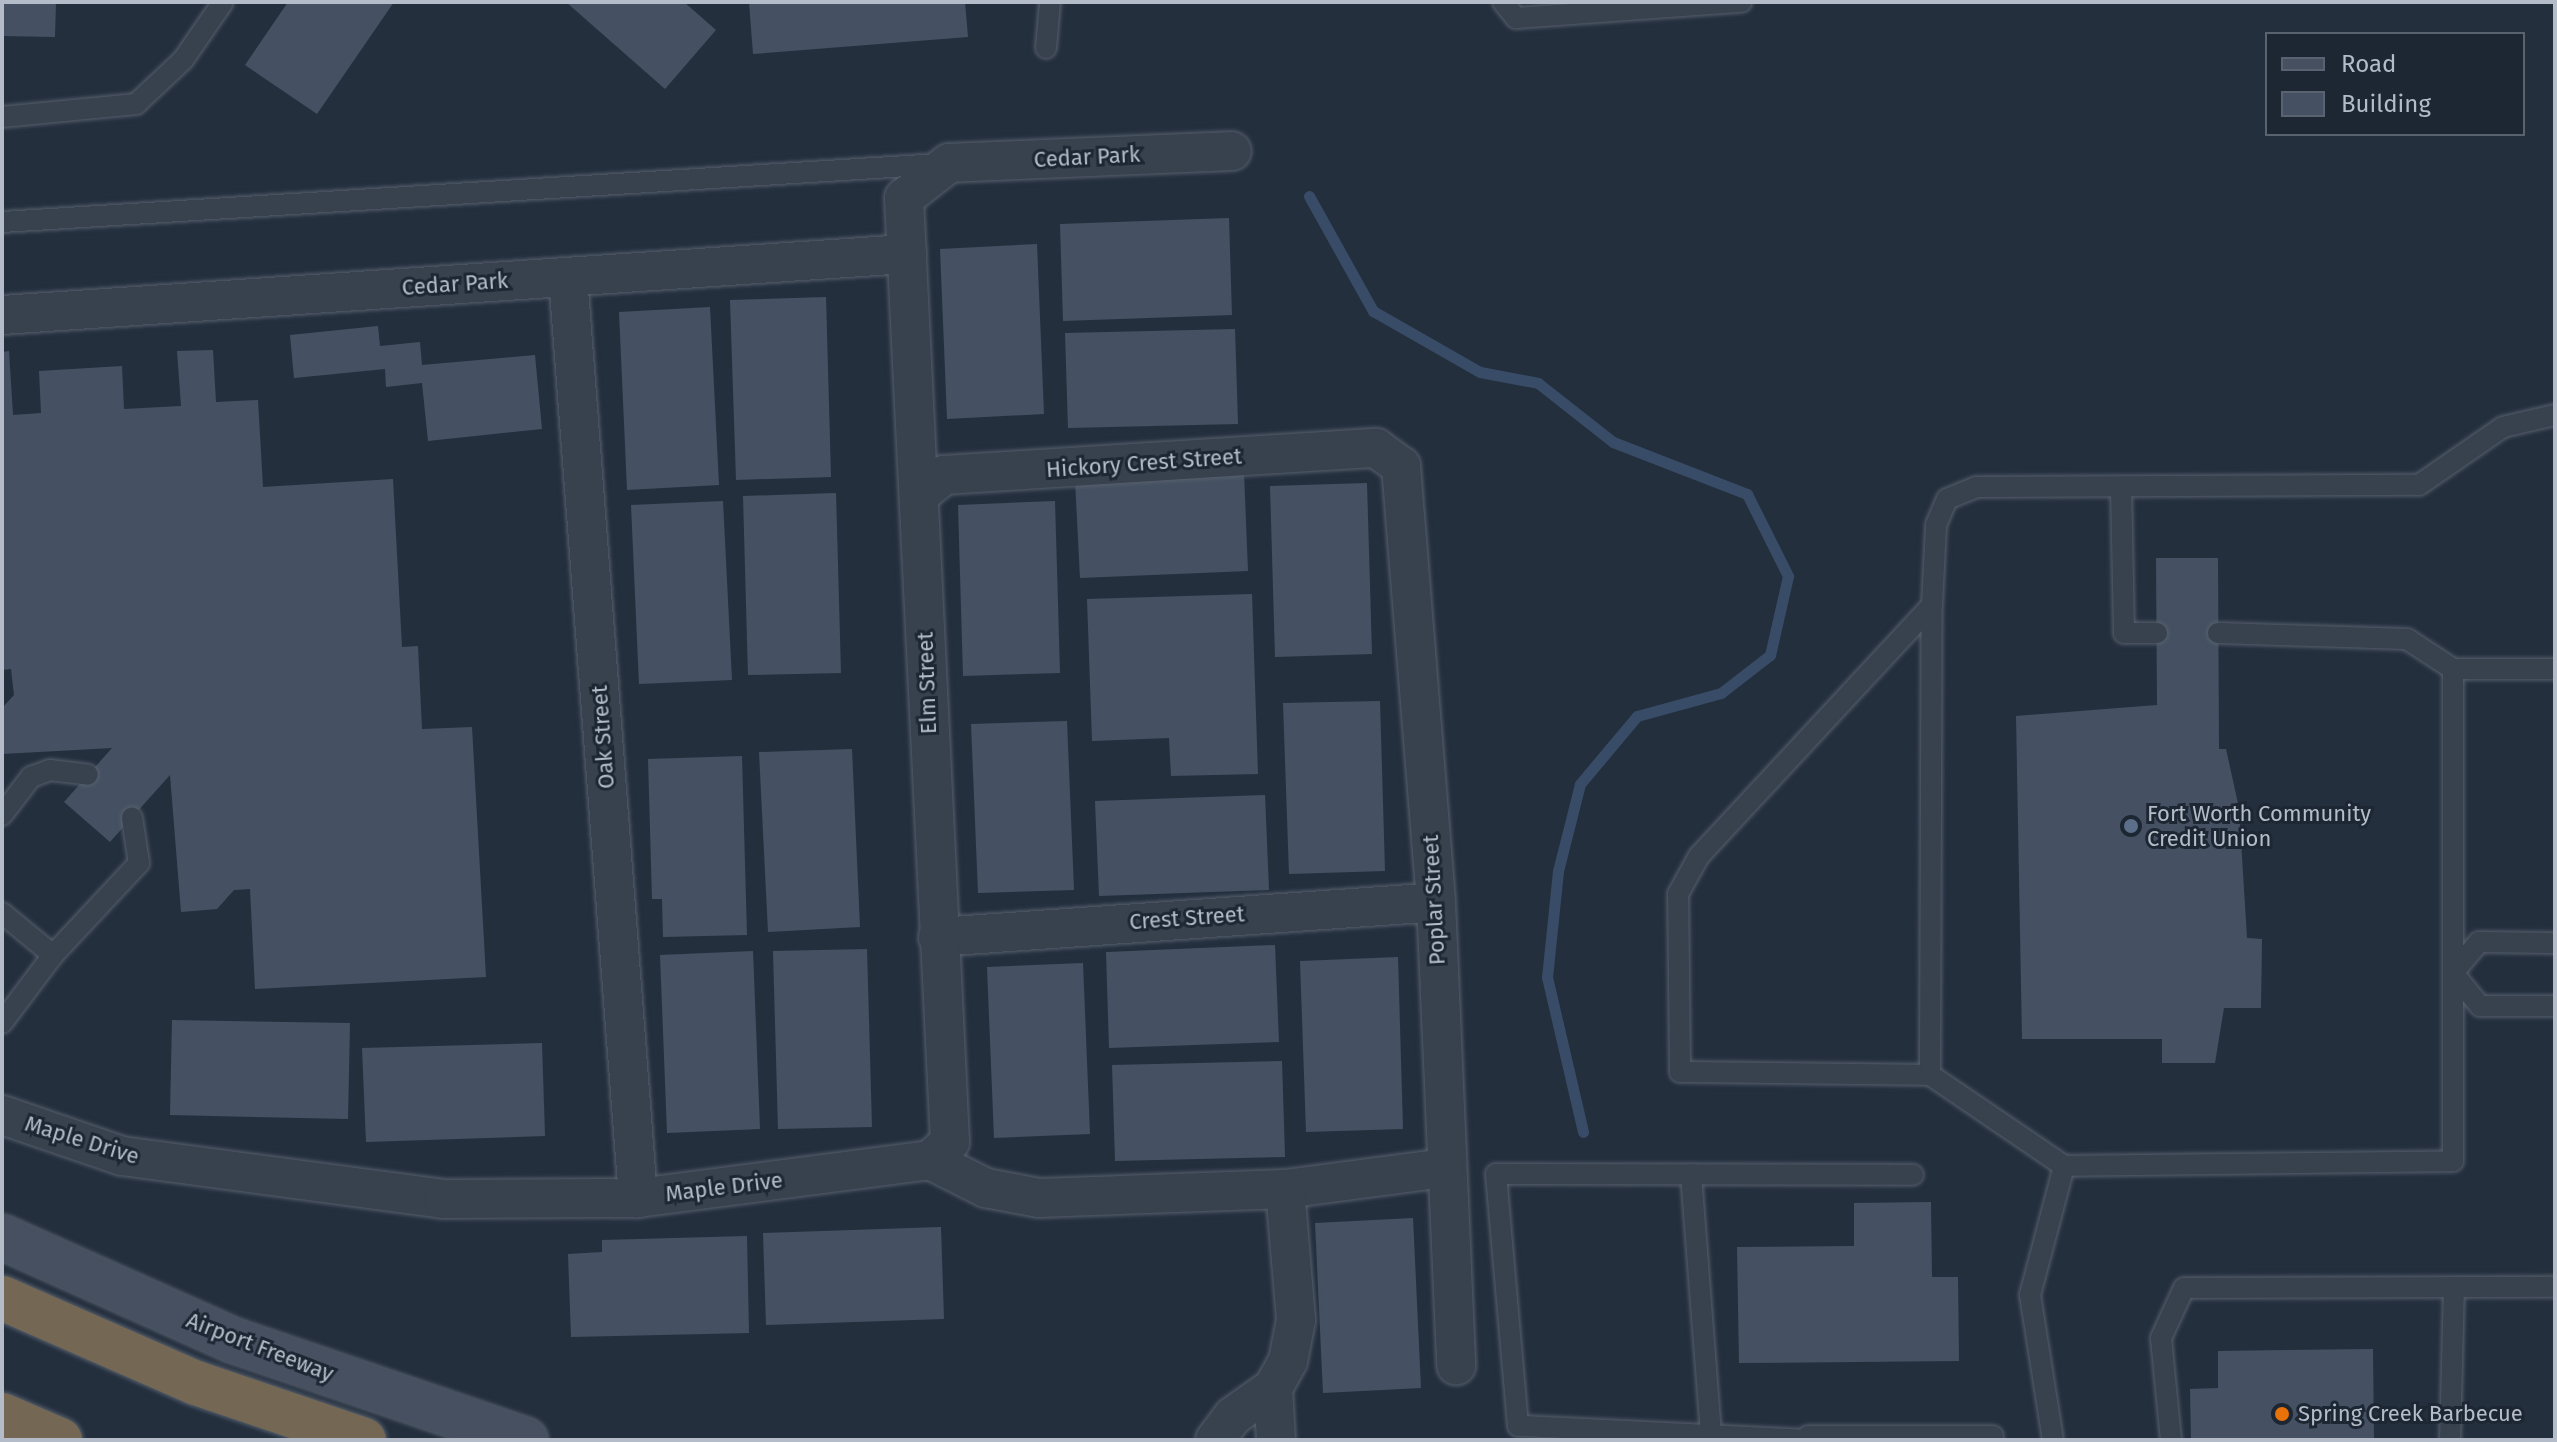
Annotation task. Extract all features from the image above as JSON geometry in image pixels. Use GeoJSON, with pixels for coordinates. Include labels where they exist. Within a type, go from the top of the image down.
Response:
{"type":"FeatureCollection","features":[{"type":"Feature","properties":{"kind":"highway"},"geometry":{"type":"LineString","coordinates":[[2,1298],[196,1383],[364,1440]]}},
{"type":"Feature","properties":{"kind":"highway"},"geometry":{"type":"LineString","coordinates":[[2,1415],[60,1440]]}},
{"type":"Feature","properties":{"kind":"main road","name":"Airport Freeway"},"geometry":{"type":"LineString","coordinates":[[2,1237],[232,1340],[525,1440]]}},
{"type":"Feature","properties":{"kind":"street","name":"Cedar Park"},"geometry":{"type":"LineString","coordinates":[[949,163],[1232,151]]}},
{"type":"Feature","properties":{"kind":"street","name":"Elm Street"},"geometry":{"type":"LineString","coordinates":[[930,1160],[950,1142],[904,198],[949,163]]}},
{"type":"Feature","properties":{"kind":"street","name":"Cedar Park"},"geometry":{"type":"LineString","coordinates":[[2,315],[907,254]]}},
{"type":"Feature","properties":{"kind":"street","name":"Oak Street"},"geometry":{"type":"LineString","coordinates":[[568,277],[638,1198]]}},
{"type":"Feature","properties":{"kind":"street","name":"Hickory Crest Street"},"geometry":{"type":"LineString","coordinates":[[919,495],[944,475],[1376,448]]}},
{"type":"Feature","properties":{"kind":"street","name":"Poplar Street"},"geometry":{"type":"LineString","coordinates":[[1376,448],[1401,466],[1436,902],[1445,1168],[1456,1366]]}},
{"type":"Feature","properties":{"kind":"street","name":"Crest Street"},"geometry":{"type":"LineString","coordinates":[[938,937],[1436,902]]}},
{"type":"Feature","properties":{"kind":"street","name":"Maple Drive"},"geometry":{"type":"LineString","coordinates":[[2,1115],[122,1156],[443,1199],[638,1198],[930,1160]]}},
{"type":"Feature","properties":{"kind":"street"},"geometry":{"type":"LineString","coordinates":[[930,1160],[986,1188],[1039,1198],[1285,1189],[1445,1168]]}},
{"type":"Feature","properties":{"kind":"street"},"geometry":{"type":"LineString","coordinates":[[1276,1440],[1273,1388],[1296,1320],[1285,1189]]}},
{"type":"Feature","properties":{"kind":"street"},"geometry":{"type":"LineString","coordinates":[[1215,1440],[1233,1416],[1273,1388]]}},
{"type":"Feature","properties":{"kind":"lane"},"geometry":{"type":"LineString","coordinates":[[2,117],[136,104],[183,60],[223,2]]}},
{"type":"Feature","properties":{"kind":"lane"},"geometry":{"type":"LineString","coordinates":[[1046,48],[1050,2]]}},
{"type":"Feature","properties":{"kind":"lane"},"geometry":{"type":"LineString","coordinates":[[1503,2],[1516,18],[1741,2]]}},
{"type":"Feature","properties":{"kind":"lane"},"geometry":{"type":"LineString","coordinates":[[2,222],[949,163]]}},
{"type":"Feature","properties":{"kind":"lane"},"geometry":{"type":"LineString","coordinates":[[1930,1075],[1932,605],[1936,525],[1947,499],[1976,487],[2419,485],[2503,427],[2555,415]]}},
{"type":"Feature","properties":{"kind":"lane"},"geometry":{"type":"LineString","coordinates":[[2121,487],[2124,633],[2157,633]]}},
{"type":"Feature","properties":{"kind":"lane"},"geometry":{"type":"LineString","coordinates":[[1932,605],[1699,856],[1678,894],[1680,1072],[1930,1075],[2064,1166],[2453,1161],[2453,669]]}},
{"type":"Feature","properties":{"kind":"lane"},"geometry":{"type":"LineString","coordinates":[[2218,633],[2407,639],[2453,669],[2555,669]]}},
{"type":"Feature","properties":{"kind":"lane"},"geometry":{"type":"LineString","coordinates":[[2,815],[31,777],[50,770],[88,775]]}},
{"type":"Feature","properties":{"kind":"lane"},"geometry":{"type":"LineString","coordinates":[[2,1023],[53,955],[139,863],[132,818]]}},
{"type":"Feature","properties":{"kind":"lane"},"geometry":{"type":"LineString","coordinates":[[2,913],[53,955]]}},
{"type":"Feature","properties":{"kind":"lane"},"geometry":{"type":"LineString","coordinates":[[2453,973],[2479,942],[2555,943]]}},
{"type":"Feature","properties":{"kind":"lane"},"geometry":{"type":"LineString","coordinates":[[2453,973],[2480,1006],[2555,1006]]}},
{"type":"Feature","properties":{"kind":"lane"},"geometry":{"type":"LineString","coordinates":[[2053,1440],[2030,1295],[2064,1166]]}},
{"type":"Feature","properties":{"kind":"lane"},"geometry":{"type":"LineString","coordinates":[[1913,1175],[1496,1174],[1518,1426],[1711,1431],[1808,1438],[1993,1436]]}},
{"type":"Feature","properties":{"kind":"lane"},"geometry":{"type":"LineString","coordinates":[[1691,1174],[1711,1431]]}},
{"type":"Feature","properties":{"kind":"lane"},"geometry":{"type":"LineString","coordinates":[[2450,1440],[2454,1287]]}},
{"type":"Feature","properties":{"kind":"lane"},"geometry":{"type":"LineString","coordinates":[[2171,1440],[2161,1338],[2184,1288],[2555,1287]]}},
{"type":"Feature","properties":{"kind":"building"},"geometry":{"type":"Polygon","coordinates":[[[2,2],[56,2],[55,37],[2,36],[2,2]]]}},
{"type":"Feature","properties":{"kind":"building"},"geometry":{"type":"Polygon","coordinates":[[[288,2],[394,2],[317,114],[245,65],[288,2]]]}},
{"type":"Feature","properties":{"kind":"building"},"geometry":{"type":"Polygon","coordinates":[[[566,2],[684,2],[716,30],[665,89],[566,2]]]}},
{"type":"Feature","properties":{"kind":"building"},"geometry":{"type":"Polygon","coordinates":[[[749,2],[965,2],[968,37],[753,54],[749,2]]]}},
{"type":"Feature","properties":{"kind":"building"},"geometry":{"type":"Polygon","coordinates":[[[1229,218],[1232,315],[1063,321],[1060,224],[1229,218]]]}},
{"type":"Feature","properties":{"kind":"building"},"geometry":{"type":"Polygon","coordinates":[[[1037,244],[1044,414],[947,419],[940,249],[1037,244]]]}},
{"type":"Feature","properties":{"kind":"building"},"geometry":{"type":"Polygon","coordinates":[[[826,297],[831,477],[736,480],[730,300],[826,297]]]}},
{"type":"Feature","properties":{"kind":"building"},"geometry":{"type":"Polygon","coordinates":[[[710,307],[719,485],[627,490],[619,312],[710,307]]]}},
{"type":"Feature","properties":{"kind":"building"},"geometry":{"type":"Polygon","coordinates":[[[378,326],[380,346],[420,342],[422,365],[535,355],[542,429],[428,441],[422,383],[386,387],[385,369],[294,378],[290,335],[378,326]]]}},
{"type":"Feature","properties":{"kind":"building"},"geometry":{"type":"Polygon","coordinates":[[[1235,329],[1238,424],[1068,428],[1065,333],[1235,329]]]}},
{"type":"Feature","properties":{"kind":"building"},"geometry":{"type":"Polygon","coordinates":[[[213,350],[216,402],[258,400],[263,487],[393,479],[402,647],[418,646],[422,729],[472,727],[486,977],[255,989],[250,889],[234,890],[217,909],[181,912],[170,775],[110,842],[64,802],[112,748],[2,754],[2,708],[14,695],[11,669],[2,670],[2,352],[9,351],[13,415],[41,413],[39,371],[122,366],[124,409],[181,406],[177,351],[213,350]]]}},
{"type":"Feature","properties":{"kind":"building"},"geometry":{"type":"Polygon","coordinates":[[[1244,473],[1248,571],[1080,578],[1075,480],[1244,473]]]}},
{"type":"Feature","properties":{"kind":"building"},"geometry":{"type":"Polygon","coordinates":[[[1367,483],[1372,654],[1275,657],[1270,486],[1367,483]]]}},
{"type":"Feature","properties":{"kind":"building"},"geometry":{"type":"Polygon","coordinates":[[[836,493],[841,673],[748,675],[743,496],[836,493]]]}},
{"type":"Feature","properties":{"kind":"building"},"geometry":{"type":"Polygon","coordinates":[[[723,501],[732,680],[639,684],[631,505],[723,501]]]}},
{"type":"Feature","properties":{"kind":"building"},"geometry":{"type":"Polygon","coordinates":[[[1055,501],[1060,673],[963,676],[958,505],[1055,501]]]}},
{"type":"Feature","properties":{"kind":"building","name":"Fort Worth Community Credit Union"},"geometry":{"type":"Polygon","coordinates":[[[2156,558],[2218,558],[2219,749],[2226,749],[2239,808],[2247,938],[2262,939],[2261,1008],[2224,1008],[2215,1063],[2162,1063],[2162,1039],[2022,1039],[2016,716],[2157,705],[2156,558]]]}},
{"type":"Feature","properties":{"kind":"building"},"geometry":{"type":"Polygon","coordinates":[[[1252,594],[1258,774],[1171,776],[1169,738],[1092,741],[1087,599],[1252,594]]]}},
{"type":"Feature","properties":{"kind":"building"},"geometry":{"type":"Polygon","coordinates":[[[1380,701],[1385,871],[1289,874],[1283,703],[1380,701]]]}},
{"type":"Feature","properties":{"kind":"building"},"geometry":{"type":"Polygon","coordinates":[[[1067,721],[1074,890],[978,893],[971,724],[1067,721]]]}},
{"type":"Feature","properties":{"kind":"building"},"geometry":{"type":"Polygon","coordinates":[[[852,749],[860,927],[768,932],[759,752],[852,749]]]}},
{"type":"Feature","properties":{"kind":"building"},"geometry":{"type":"Polygon","coordinates":[[[742,756],[747,935],[663,937],[662,899],[652,899],[648,759],[742,756]]]}},
{"type":"Feature","properties":{"kind":"building"},"geometry":{"type":"Polygon","coordinates":[[[1265,795],[1269,890],[1099,896],[1095,801],[1265,795]]]}},
{"type":"Feature","properties":{"kind":"building"},"geometry":{"type":"Polygon","coordinates":[[[1275,945],[1279,1042],[1109,1048],[1106,952],[1275,945]]]}},
{"type":"Feature","properties":{"kind":"building"},"geometry":{"type":"Polygon","coordinates":[[[867,949],[872,1127],[778,1129],[773,951],[867,949]]]}},
{"type":"Feature","properties":{"kind":"building"},"geometry":{"type":"Polygon","coordinates":[[[753,951],[760,1129],[667,1133],[660,955],[753,951]]]}},
{"type":"Feature","properties":{"kind":"building"},"geometry":{"type":"Polygon","coordinates":[[[1398,957],[1403,1129],[1306,1132],[1300,961],[1398,957]]]}},
{"type":"Feature","properties":{"kind":"building"},"geometry":{"type":"Polygon","coordinates":[[[1083,963],[1090,1134],[994,1138],[987,967],[1083,963]]]}},
{"type":"Feature","properties":{"kind":"building"},"geometry":{"type":"Polygon","coordinates":[[[172,1020],[350,1023],[348,1119],[170,1115],[172,1020]]]}},
{"type":"Feature","properties":{"kind":"building"},"geometry":{"type":"Polygon","coordinates":[[[542,1043],[545,1136],[366,1142],[362,1048],[542,1043]]]}},
{"type":"Feature","properties":{"kind":"building"},"geometry":{"type":"Polygon","coordinates":[[[1282,1061],[1285,1157],[1115,1161],[1112,1065],[1282,1061]]]}},
{"type":"Feature","properties":{"kind":"building"},"geometry":{"type":"Polygon","coordinates":[[[1931,1202],[1932,1277],[1958,1277],[1959,1361],[1739,1363],[1737,1247],[1854,1246],[1854,1203],[1931,1202]]]}},
{"type":"Feature","properties":{"kind":"building"},"geometry":{"type":"Polygon","coordinates":[[[1413,1218],[1421,1388],[1323,1393],[1315,1223],[1413,1218]]]}},
{"type":"Feature","properties":{"kind":"building"},"geometry":{"type":"Polygon","coordinates":[[[941,1227],[944,1319],[766,1325],[763,1233],[941,1227]]]}},
{"type":"Feature","properties":{"kind":"building"},"geometry":{"type":"Polygon","coordinates":[[[747,1236],[749,1333],[571,1337],[568,1254],[602,1252],[602,1240],[747,1236]]]}},
{"type":"Feature","properties":{"kind":"building","name":"Spring Creek Barbecue"},"geometry":{"type":"Polygon","coordinates":[[[2373,1349],[2374,1440],[2191,1440],[2190,1389],[2218,1388],[2218,1351],[2373,1349]]]}},
{"type":"Feature","properties":{"kind":"waterway"},"geometry":{"type":"LineString","coordinates":[[1309,196],[1373,311],[1480,372],[1538,383],[1613,442],[1747,494],[1788,576],[1770,655],[1721,693],[1637,716],[1580,784],[1558,871],[1547,977],[1583,1132]]}},
{"type":"Feature","properties":{"kind":"place","name":"Fort Worth Community Credit Union"},"geometry":{"type":"Point","coordinates":[2131,826]}},
{"type":"Feature","properties":{"kind":"place","name":"Spring Creek Barbecue"},"geometry":{"type":"Point","coordinates":[2282,1414]}}]}
